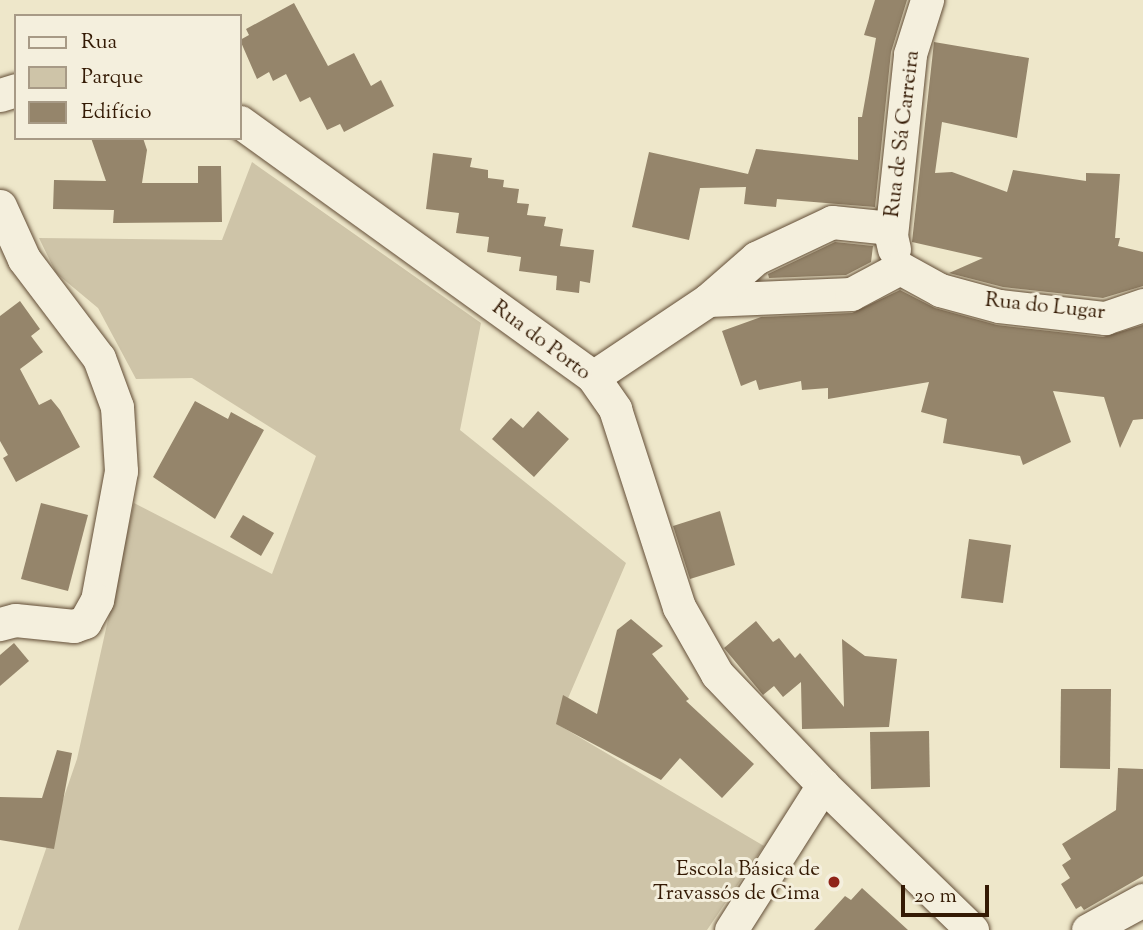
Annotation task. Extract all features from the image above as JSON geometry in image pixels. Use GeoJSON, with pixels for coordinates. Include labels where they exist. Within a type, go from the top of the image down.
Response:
{"type":"FeatureCollection","features":[{"type":"Feature","properties":{"kind":"street","name":"Rua de Sá Carreira"},"geometry":{"type":"LineString","coordinates":[[900,268],[891,228],[910,54],[928,0]]}},
{"type":"Feature","properties":{"kind":"street","name":"Rua do Porto"},"geometry":{"type":"LineString","coordinates":[[242,123],[593,377],[615,409],[685,618],[717,674],[823,785],[972,930]]}},
{"type":"Feature","properties":{"kind":"street"},"geometry":{"type":"LineString","coordinates":[[0,206],[24,259],[99,358],[117,407],[121,471],[97,600],[85,622],[74,626],[15,620],[0,624]]}},
{"type":"Feature","properties":{"kind":"street"},"geometry":{"type":"LineString","coordinates":[[593,377],[708,300],[757,258],[832,222],[891,228]]}},
{"type":"Feature","properties":{"kind":"street"},"geometry":{"type":"LineString","coordinates":[[708,300],[851,294],[900,268]]}},
{"type":"Feature","properties":{"kind":"street","name":"Rua do Lugar"},"geometry":{"type":"LineString","coordinates":[[900,268],[940,290],[999,306],[1105,318],[1143,305]]}},
{"type":"Feature","properties":{"kind":"street"},"geometry":{"type":"LineString","coordinates":[[731,930],[823,785]]}},
{"type":"Feature","properties":{"kind":"street"},"geometry":{"type":"LineString","coordinates":[[1088,930],[1143,900]]}},
{"type":"Feature","properties":{"kind":"green space"},"geometry":{"type":"Polygon","coordinates":[[[252,162],[481,323],[460,430],[626,563],[557,724],[764,846],[707,930],[18,930],[77,759],[134,503],[272,574],[316,456],[192,378],[136,379],[98,308],[56,273],[39,238],[222,240],[252,162]]]}},
{"type":"Feature","properties":{"kind":"building"},"geometry":{"type":"Polygon","coordinates":[[[875,0],[907,0],[891,52],[875,207],[777,199],[776,207],[744,204],[746,187],[700,188],[689,240],[632,227],[649,152],[748,174],[756,149],[858,160],[858,117],[862,117],[876,38],[864,35],[875,0]]]}},
{"type":"Feature","properties":{"kind":"building"},"geometry":{"type":"Polygon","coordinates":[[[294,3],[328,66],[354,53],[371,86],[381,80],[394,106],[344,132],[340,124],[327,130],[310,97],[300,102],[286,74],[273,81],[269,72],[257,79],[242,45],[242,39],[249,35],[246,29],[294,3]]]}},
{"type":"Feature","properties":{"kind":"building"},"geometry":{"type":"Polygon","coordinates":[[[934,42],[1029,58],[1017,138],[942,122],[935,173],[952,172],[1007,192],[1013,170],[1086,181],[1086,173],[1120,174],[1115,238],[1120,238],[1118,246],[1143,252],[1143,286],[1103,298],[1003,287],[949,273],[983,258],[912,242],[934,42]]]}},
{"type":"Feature","properties":{"kind":"building"},"geometry":{"type":"Polygon","coordinates":[[[92,140],[144,140],[147,150],[142,183],[198,183],[198,166],[221,166],[222,222],[113,223],[114,210],[53,209],[54,180],[106,181],[92,140]]]}},
{"type":"Feature","properties":{"kind":"building"},"geometry":{"type":"Polygon","coordinates":[[[433,153],[472,158],[470,167],[488,170],[488,178],[504,180],[503,187],[519,189],[517,203],[529,204],[527,215],[546,217],[544,226],[563,229],[560,246],[594,250],[590,283],[580,281],[579,293],[556,290],[557,276],[519,271],[521,257],[487,252],[489,237],[456,233],[459,213],[426,209],[433,153]]]}},
{"type":"Feature","properties":{"kind":"building"},"geometry":{"type":"Polygon","coordinates":[[[835,242],[873,246],[871,262],[846,275],[769,278],[768,274],[835,242]]]}},
{"type":"Feature","properties":{"kind":"building"},"geometry":{"type":"Polygon","coordinates":[[[900,290],[935,308],[997,325],[1103,337],[1143,325],[1143,419],[1133,420],[1120,448],[1104,397],[1053,391],[1071,442],[1023,465],[1020,456],[943,443],[947,419],[921,412],[929,382],[828,399],[828,388],[802,390],[801,381],[759,390],[756,380],[741,386],[722,331],[761,317],[852,313],[900,290]]]}},
{"type":"Feature","properties":{"kind":"building"},"geometry":{"type":"Polygon","coordinates":[[[20,301],[40,329],[31,336],[43,352],[20,369],[39,405],[51,399],[80,447],[16,482],[3,458],[8,455],[0,441],[0,316],[20,301]]]}},
{"type":"Feature","properties":{"kind":"building"},"geometry":{"type":"Polygon","coordinates":[[[195,401],[228,419],[231,412],[264,430],[215,519],[153,477],[195,401]]]}},
{"type":"Feature","properties":{"kind":"building"},"geometry":{"type":"Polygon","coordinates":[[[538,411],[569,439],[534,477],[492,439],[511,418],[523,428],[538,411]]]}},
{"type":"Feature","properties":{"kind":"building"},"geometry":{"type":"Polygon","coordinates":[[[41,503],[88,515],[68,591],[21,579],[41,503]]]}},
{"type":"Feature","properties":{"kind":"building"},"geometry":{"type":"Polygon","coordinates":[[[720,511],[735,565],[690,579],[673,526],[720,511]]]}},
{"type":"Feature","properties":{"kind":"building"},"geometry":{"type":"Polygon","coordinates":[[[243,515],[274,533],[261,556],[230,537],[243,515]]]}},
{"type":"Feature","properties":{"kind":"building"},"geometry":{"type":"Polygon","coordinates":[[[969,539],[1011,545],[1003,603],[961,598],[969,539]]]}},
{"type":"Feature","properties":{"kind":"building"},"geometry":{"type":"Polygon","coordinates":[[[631,619],[663,646],[652,654],[689,699],[686,701],[754,764],[722,798],[680,758],[661,780],[556,724],[563,695],[597,714],[617,630],[631,619]]]}},
{"type":"Feature","properties":{"kind":"building"},"geometry":{"type":"Polygon","coordinates":[[[756,621],[773,642],[779,638],[795,658],[800,653],[844,707],[842,639],[865,656],[897,659],[889,727],[802,729],[801,682],[783,697],[774,686],[763,695],[724,648],[756,621]]]}},
{"type":"Feature","properties":{"kind":"building"},"geometry":{"type":"Polygon","coordinates":[[[14,643],[29,661],[0,686],[0,655],[14,643]]]}},
{"type":"Feature","properties":{"kind":"building"},"geometry":{"type":"Polygon","coordinates":[[[1061,689],[1111,689],[1110,769],[1060,768],[1061,689]]]}},
{"type":"Feature","properties":{"kind":"building"},"geometry":{"type":"Polygon","coordinates":[[[929,731],[930,787],[871,789],[870,732],[929,731]]]}},
{"type":"Feature","properties":{"kind":"building"},"geometry":{"type":"Polygon","coordinates":[[[57,750],[72,753],[54,849],[0,840],[0,797],[42,798],[57,750]]]}},
{"type":"Feature","properties":{"kind":"building"},"geometry":{"type":"Polygon","coordinates":[[[1118,768],[1143,769],[1143,876],[1084,910],[1081,906],[1076,909],[1061,884],[1070,878],[1062,865],[1071,859],[1062,844],[1116,810],[1118,768]]]}},
{"type":"Feature","properties":{"kind":"building"},"geometry":{"type":"Polygon","coordinates":[[[862,888],[908,930],[814,930],[845,896],[851,900],[862,888]]]}},
{"type":"Feature","properties":{"kind":"place","name":"Escola Básica de Travassós de Cima"},"geometry":{"type":"Point","coordinates":[834,882]}}]}
